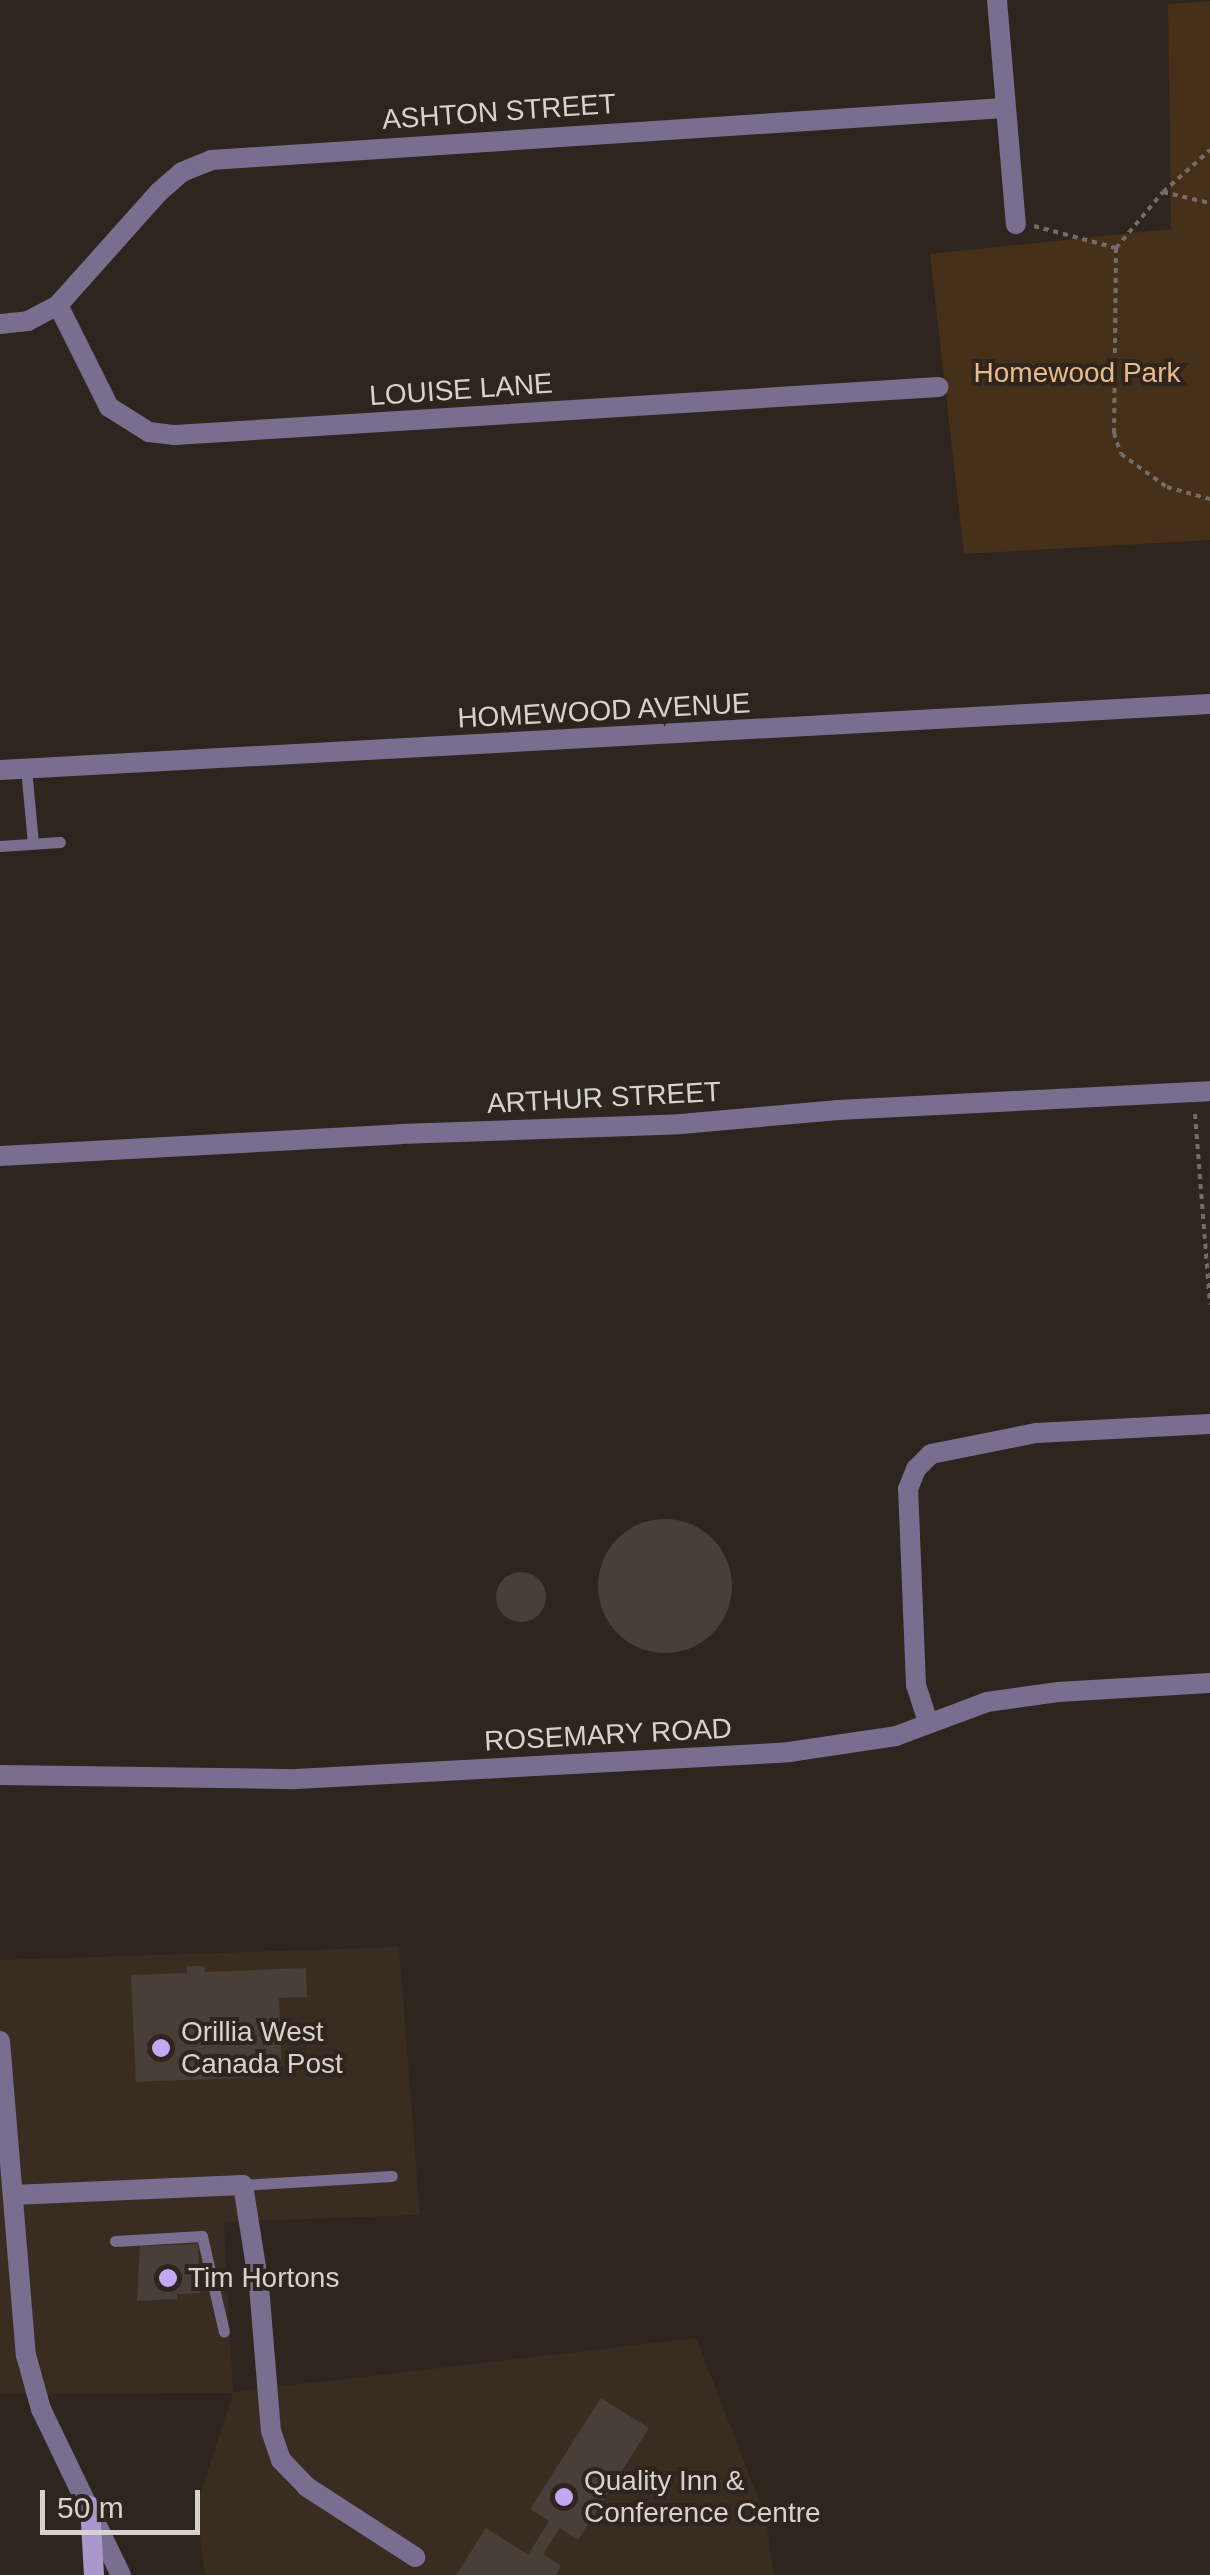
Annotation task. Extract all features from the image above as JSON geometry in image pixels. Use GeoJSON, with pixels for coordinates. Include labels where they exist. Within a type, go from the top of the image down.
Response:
{"type":"FeatureCollection","features":[{"type":"Feature","properties":{"kind":"main road"},"geometry":{"type":"LineString","coordinates":[[90,2506],[94,2575]]}},
{"type":"Feature","properties":{"kind":"street"},"geometry":{"type":"LineString","coordinates":[[997,0],[1016,224]]}},
{"type":"Feature","properties":{"kind":"street","name":"ASHTON STREET"},"geometry":{"type":"LineString","coordinates":[[58,305],[159,192],[182,172],[211,160],[1004,108]]}},
{"type":"Feature","properties":{"kind":"street"},"geometry":{"type":"LineString","coordinates":[[0,324],[28,321],[58,305]]}},
{"type":"Feature","properties":{"kind":"street","name":"LOUISE LANE"},"geometry":{"type":"LineString","coordinates":[[58,305],[109,408],[149,432],[176,435],[938,387]]}},
{"type":"Feature","properties":{"kind":"street","name":"HOMEWOOD AVENUE"},"geometry":{"type":"LineString","coordinates":[[0,770],[1210,704]]}},
{"type":"Feature","properties":{"kind":"street","name":"ARTHUR STREET"},"geometry":{"type":"LineString","coordinates":[[0,1156],[682,1124],[838,1110],[1202,1091]]}},
{"type":"Feature","properties":{"kind":"street"},"geometry":{"type":"LineString","coordinates":[[928,1722],[916,1685],[908,1489],[916,1469],[931,1454],[1036,1433],[1210,1424]]}},
{"type":"Feature","properties":{"kind":"street","name":"ROSEMARY ROAD"},"geometry":{"type":"LineString","coordinates":[[0,1775],[296,1779],[789,1752],[896,1736],[987,1702],[1058,1692],[1210,1683]]}},
{"type":"Feature","properties":{"kind":"street"},"geometry":{"type":"LineString","coordinates":[[0,2041],[7,2196],[26,2355],[40,2409],[121,2575]]}},
{"type":"Feature","properties":{"kind":"street"},"geometry":{"type":"LineString","coordinates":[[7,2196],[242,2184],[259,2286],[271,2432],[281,2460],[307,2487],[416,2557]]}},
{"type":"Feature","properties":{"kind":"lane"},"geometry":{"type":"LineString","coordinates":[[26,768],[32,843]]}},
{"type":"Feature","properties":{"kind":"lane"},"geometry":{"type":"LineString","coordinates":[[0,846],[60,842]]}},
{"type":"Feature","properties":{"kind":"lane"},"geometry":{"type":"LineString","coordinates":[[242,2184],[392,2176]]}},
{"type":"Feature","properties":{"kind":"lane"},"geometry":{"type":"LineString","coordinates":[[115,2242],[202,2236],[224,2332]]}},
{"type":"Feature","properties":{"kind":"path"},"geometry":{"type":"LineString","coordinates":[[1210,150],[1163,192],[1116,248],[1114,433],[1121,454],[1156,480],[1210,500]]}},
{"type":"Feature","properties":{"kind":"path"},"geometry":{"type":"LineString","coordinates":[[1163,192],[1210,203]]}},
{"type":"Feature","properties":{"kind":"path"},"geometry":{"type":"LineString","coordinates":[[1016,224],[1116,248]]}},
{"type":"Feature","properties":{"kind":"path"},"geometry":{"type":"LineString","coordinates":[[1202,1091],[1210,1304]]}},
{"type":"Feature","properties":{"kind":"shaded area"},"geometry":{"type":"Polygon","coordinates":[[[399,1947],[420,2215],[224,2222],[233,2392],[696,2338],[765,2515],[774,2575],[205,2575],[196,2508],[233,2393],[0,2394],[0,1960],[399,1947]]]}},
{"type":"Feature","properties":{"kind":"green space","name":"Homewood Park"},"geometry":{"type":"Polygon","coordinates":[[[1210,1],[1210,540],[964,554],[930,254],[1171,229],[1168,4],[1210,1]]]}},
{"type":"Feature","properties":{"kind":"building"},"geometry":{"type":"Polygon","coordinates":[[[665,1519],[691,1524],[712,1539],[727,1560],[732,1586],[727,1612],[712,1633],[691,1648],[665,1653],[639,1648],[618,1633],[603,1612],[598,1586],[603,1560],[618,1539],[639,1524],[665,1519]]]}},
{"type":"Feature","properties":{"kind":"building"},"geometry":{"type":"Polygon","coordinates":[[[521,1572],[538,1580],[546,1597],[538,1614],[521,1622],[504,1614],[496,1597],[504,1580],[521,1572]]]}},
{"type":"Feature","properties":{"kind":"building"},"geometry":{"type":"Polygon","coordinates":[[[187,1966],[204,1966],[205,1972],[306,1968],[307,1997],[279,1998],[282,2076],[136,2082],[131,1975],[187,1973],[187,1966]]]}},
{"type":"Feature","properties":{"kind":"building","name":"Tim Hortons"},"geometry":{"type":"Polygon","coordinates":[[[198,2244],[200,2293],[177,2294],[177,2299],[137,2301],[140,2246],[198,2244]]]}},
{"type":"Feature","properties":{"kind":"building"},"geometry":{"type":"Polygon","coordinates":[[[601,2398],[649,2428],[578,2540],[560,2528],[543,2554],[561,2566],[556,2575],[456,2575],[486,2528],[528,2555],[549,2521],[530,2509],[601,2398]]]}},
{"type":"Feature","properties":{"kind":"place","name":"Orillia West Canada Post"},"geometry":{"type":"Point","coordinates":[161,2048]}},
{"type":"Feature","properties":{"kind":"place","name":"Tim Hortons"},"geometry":{"type":"Point","coordinates":[168,2278]}},
{"type":"Feature","properties":{"kind":"place","name":"Quality Inn & Conference Centre"},"geometry":{"type":"Point","coordinates":[564,2497]}}]}
